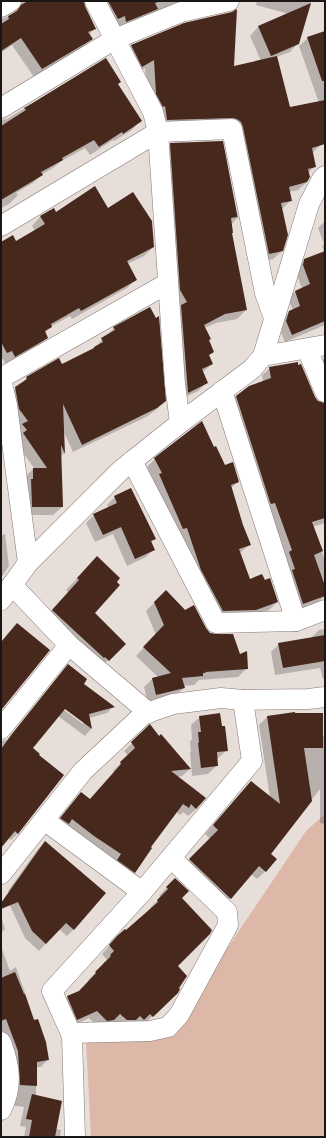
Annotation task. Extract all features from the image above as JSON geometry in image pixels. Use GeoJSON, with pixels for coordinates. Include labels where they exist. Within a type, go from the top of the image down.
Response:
{"type":"FeatureCollection","features":[{"type":"Feature","properties":{"kind":"street"},"geometry":{"type":"LineString","coordinates":[[1,7],[11,1]]}},
{"type":"Feature","properties":{"kind":"street"},"geometry":{"type":"LineString","coordinates":[[95,1],[153,112],[158,132],[175,384],[180,423]]}},
{"type":"Feature","properties":{"kind":"street"},"geometry":{"type":"LineString","coordinates":[[1,108],[115,39],[181,12],[229,1]]}},
{"type":"Feature","properties":{"kind":"street"},"geometry":{"type":"LineString","coordinates":[[1,226],[158,132],[232,129],[265,293],[274,318]]}},
{"type":"Feature","properties":{"kind":"street"},"geometry":{"type":"LineString","coordinates":[[148,713],[6,593],[28,563],[121,470],[252,369],[263,356],[309,204],[325,176]]}},
{"type":"Feature","properties":{"kind":"street"},"geometry":{"type":"LineString","coordinates":[[28,563],[7,405],[1,378],[168,283]]}},
{"type":"Feature","properties":{"kind":"street"},"geometry":{"type":"LineString","coordinates":[[263,356],[316,347],[325,392]]}},
{"type":"Feature","properties":{"kind":"street"},"geometry":{"type":"LineString","coordinates":[[222,391],[296,621]]}},
{"type":"Feature","properties":{"kind":"street"},"geometry":{"type":"LineString","coordinates":[[132,461],[216,623],[296,621],[325,610]]}},
{"type":"Feature","properties":{"kind":"street"},"geometry":{"type":"LineString","coordinates":[[1,729],[69,645]]}},
{"type":"Feature","properties":{"kind":"street"},"geometry":{"type":"LineString","coordinates":[[1,874],[83,771],[144,714],[172,704],[221,698],[243,700],[308,699],[325,697]]}},
{"type":"Feature","properties":{"kind":"street"},"geometry":{"type":"LineString","coordinates":[[75,1137],[72,1036],[52,991],[142,892],[252,761],[243,700]]}},
{"type":"Feature","properties":{"kind":"street"},"geometry":{"type":"LineString","coordinates":[[44,820],[142,892]]}},
{"type":"Feature","properties":{"kind":"street"},"geometry":{"type":"LineString","coordinates":[[71,1033],[150,1031],[168,1027],[179,1015],[228,925],[227,912],[171,858]]}},
{"type":"Feature","properties":{"kind":"street"},"geometry":{"type":"LineString","coordinates":[[1,1042],[8,1060],[9,1079],[6,1100],[1,1110]]}},
{"type":"Feature","properties":{"kind":"shaded area"},"geometry":{"type":"Polygon","coordinates":[[[325,814],[325,1137],[91,1137],[86,1040],[178,1022],[306,831],[325,814]]]}},
{"type":"Feature","properties":{"kind":"building"},"geometry":{"type":"Polygon","coordinates":[[[28,1],[84,1],[96,29],[88,32],[93,39],[42,69],[21,38],[1,51],[1,24],[9,19],[8,16],[17,11],[21,5],[28,1]]]}},
{"type":"Feature","properties":{"kind":"building"},"geometry":{"type":"Polygon","coordinates":[[[108,1],[161,1],[155,3],[158,9],[126,22],[125,16],[118,19],[108,1]]]}},
{"type":"Feature","properties":{"kind":"building"},"geometry":{"type":"Polygon","coordinates":[[[311,3],[299,44],[271,56],[258,26],[311,3]]]}},
{"type":"Feature","properties":{"kind":"building"},"geometry":{"type":"Polygon","coordinates":[[[237,9],[234,66],[277,56],[290,107],[325,100],[325,144],[312,148],[316,167],[308,169],[310,177],[307,182],[289,187],[292,201],[281,203],[288,235],[283,251],[269,254],[241,122],[232,118],[167,120],[165,106],[163,107],[156,94],[154,60],[142,67],[131,45],[184,23],[232,12],[237,9]]]}},
{"type":"Feature","properties":{"kind":"building"},"geometry":{"type":"Polygon","coordinates":[[[325,31],[325,81],[322,81],[307,37],[325,31]]]}},
{"type":"Feature","properties":{"kind":"building"},"geometry":{"type":"Polygon","coordinates":[[[106,58],[121,82],[118,84],[142,121],[123,134],[122,132],[99,147],[94,140],[62,158],[63,160],[41,172],[43,175],[1,200],[1,126],[26,110],[24,108],[106,58]]]}},
{"type":"Feature","properties":{"kind":"building"},"geometry":{"type":"Polygon","coordinates":[[[223,141],[238,219],[237,217],[231,218],[232,233],[247,310],[225,314],[204,325],[211,339],[209,340],[214,352],[209,355],[213,364],[202,369],[208,383],[188,393],[181,305],[187,302],[180,290],[170,143],[223,141]]]}},
{"type":"Feature","properties":{"kind":"building"},"geometry":{"type":"Polygon","coordinates":[[[95,186],[108,208],[133,192],[152,221],[154,247],[127,261],[137,280],[81,311],[79,308],[51,324],[52,327],[45,331],[48,338],[15,357],[12,351],[7,353],[1,342],[1,242],[13,235],[16,241],[45,224],[40,216],[54,208],[56,212],[95,186]]]}},
{"type":"Feature","properties":{"kind":"building"},"geometry":{"type":"Polygon","coordinates":[[[325,251],[325,321],[292,335],[286,321],[289,311],[300,306],[295,291],[310,284],[303,265],[304,259],[325,251]]]}},
{"type":"Feature","properties":{"kind":"building"},"geometry":{"type":"Polygon","coordinates":[[[150,307],[156,318],[159,316],[166,401],[157,408],[82,445],[63,404],[65,454],[61,445],[63,507],[32,507],[31,479],[33,479],[33,468],[47,468],[23,433],[27,430],[22,424],[28,421],[19,409],[15,387],[27,379],[26,377],[59,358],[62,364],[94,348],[103,342],[101,338],[115,330],[113,327],[150,307]]]}},
{"type":"Feature","properties":{"kind":"building"},"geometry":{"type":"Polygon","coordinates":[[[298,362],[298,365],[301,364],[315,397],[318,401],[325,403],[325,518],[312,522],[323,551],[314,555],[325,586],[325,596],[303,604],[292,570],[295,569],[289,552],[292,550],[275,503],[271,504],[270,502],[236,396],[249,386],[271,378],[269,367],[298,362]]]}},
{"type":"Feature","properties":{"kind":"building"},"geometry":{"type":"Polygon","coordinates":[[[202,421],[214,447],[216,446],[225,465],[233,462],[239,482],[231,485],[243,525],[251,545],[239,549],[250,579],[262,574],[265,580],[270,578],[278,602],[256,610],[223,611],[201,570],[187,528],[183,529],[159,474],[162,473],[154,458],[202,421]]]}},
{"type":"Feature","properties":{"kind":"building"},"geometry":{"type":"Polygon","coordinates":[[[131,488],[156,539],[151,541],[155,550],[135,559],[121,527],[103,535],[93,514],[117,503],[114,496],[131,488]]]}},
{"type":"Feature","properties":{"kind":"building"},"geometry":{"type":"Polygon","coordinates":[[[97,556],[120,578],[117,582],[120,585],[95,613],[126,644],[109,661],[52,610],[79,580],[77,578],[97,556]]]}},
{"type":"Feature","properties":{"kind":"building"},"geometry":{"type":"Polygon","coordinates":[[[166,590],[185,610],[194,605],[210,633],[233,634],[240,654],[247,651],[248,669],[205,672],[206,673],[203,673],[203,676],[182,678],[185,688],[156,695],[152,678],[171,673],[143,647],[164,625],[154,602],[166,590]]]}},
{"type":"Feature","properties":{"kind":"building"},"geometry":{"type":"Polygon","coordinates":[[[17,623],[50,650],[2,709],[1,642],[17,623]]]}},
{"type":"Feature","properties":{"kind":"building"},"geometry":{"type":"Polygon","coordinates":[[[325,635],[325,661],[283,668],[278,643],[325,635]]]}},
{"type":"Feature","properties":{"kind":"building"},"geometry":{"type":"Polygon","coordinates":[[[68,664],[87,679],[84,684],[115,707],[89,714],[92,729],[65,709],[33,748],[40,754],[39,755],[64,775],[18,834],[15,831],[1,848],[1,749],[68,664]]]}},
{"type":"Feature","properties":{"kind":"building"},"geometry":{"type":"Polygon","coordinates":[[[295,712],[323,713],[323,748],[304,748],[312,801],[271,854],[277,859],[266,872],[259,866],[231,899],[189,859],[218,830],[213,825],[251,781],[280,804],[267,716],[295,712]]]}},
{"type":"Feature","properties":{"kind":"building"},"geometry":{"type":"Polygon","coordinates":[[[220,713],[222,726],[225,726],[228,751],[217,752],[218,766],[201,768],[198,743],[198,732],[201,732],[199,716],[220,713]]]}},
{"type":"Feature","properties":{"kind":"building"},"geometry":{"type":"Polygon","coordinates":[[[150,724],[159,736],[161,734],[191,769],[171,771],[206,798],[196,809],[191,804],[189,808],[183,804],[151,847],[152,848],[135,873],[117,860],[121,854],[72,819],[69,824],[60,818],[81,792],[90,799],[121,764],[120,762],[135,748],[131,742],[150,724]]]}},
{"type":"Feature","properties":{"kind":"building"},"geometry":{"type":"Polygon","coordinates":[[[45,841],[106,893],[74,930],[66,923],[46,944],[32,931],[18,902],[1,909],[1,903],[45,841]]]}},
{"type":"Feature","properties":{"kind":"building"},"geometry":{"type":"Polygon","coordinates":[[[175,878],[189,891],[182,898],[212,930],[210,934],[178,966],[187,976],[179,988],[178,993],[153,1017],[150,1014],[144,1020],[140,1016],[136,1020],[127,1020],[120,1014],[114,1020],[107,1021],[97,1011],[77,1020],[67,996],[79,991],[96,973],[95,972],[114,951],[109,945],[117,936],[158,902],[157,900],[168,889],[166,887],[175,878]]]}},
{"type":"Feature","properties":{"kind":"building"},"geometry":{"type":"Polygon","coordinates":[[[15,972],[25,994],[34,1020],[38,1019],[46,1042],[49,1060],[37,1062],[37,1086],[20,1085],[18,1051],[6,1019],[1,1021],[1,978],[15,972]]]}},
{"type":"Feature","properties":{"kind":"building"},"geometry":{"type":"Polygon","coordinates":[[[32,1094],[62,1101],[55,1137],[29,1137],[32,1120],[26,1119],[32,1094]]]}}]}
